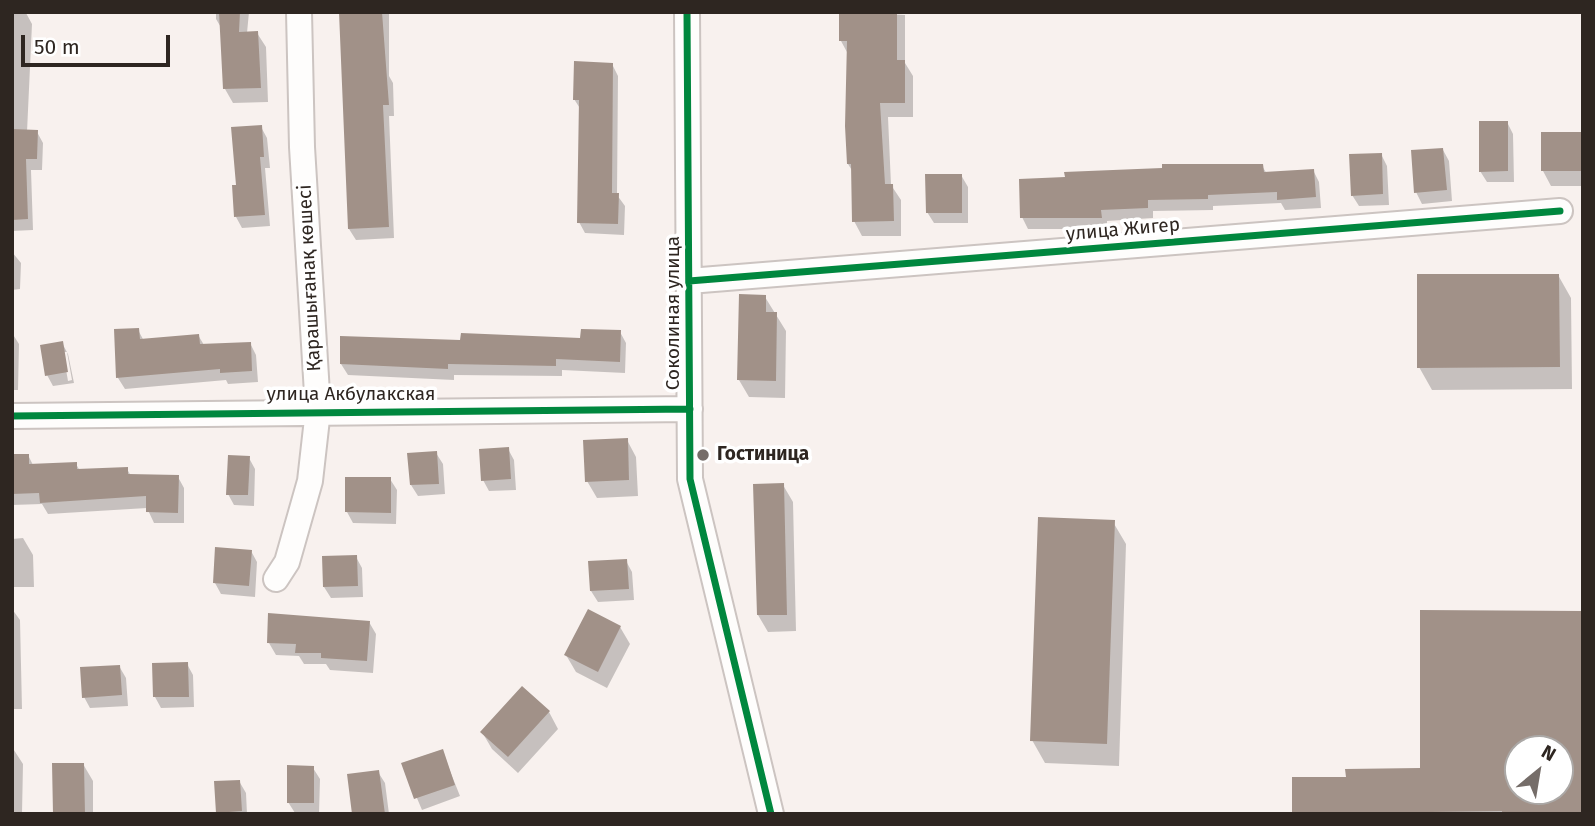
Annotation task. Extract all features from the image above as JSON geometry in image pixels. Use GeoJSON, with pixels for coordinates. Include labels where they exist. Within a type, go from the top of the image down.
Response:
{"type":"FeatureCollection","features":[{"type":"Feature","properties":{"kind":"street","name":"Қарашығанақ көшесі"},"geometry":{"type":"LineString","coordinates":[[276,579],[287,562],[310,481],[318,410],[302,147],[299,12]]}},
{"type":"Feature","properties":{"kind":"street","name":"Соколиная улица"},"geometry":{"type":"LineString","coordinates":[[687,12],[690,479],[771,814]]}},
{"type":"Feature","properties":{"kind":"street","name":"улица Жигер"},"geometry":{"type":"LineString","coordinates":[[689,281],[1560,211]]}},
{"type":"Feature","properties":{"kind":"street","name":"улица Акбулакская"},"geometry":{"type":"LineString","coordinates":[[12,416],[318,410],[690,409]]}},
{"type":"Feature","properties":{"kind":"building"},"geometry":{"type":"Polygon","coordinates":[[[219,12],[240,12],[239,32],[258,31],[261,88],[223,89],[219,12]]]}},
{"type":"Feature","properties":{"kind":"building"},"geometry":{"type":"Polygon","coordinates":[[[339,12],[382,12],[389,105],[383,105],[389,227],[348,229],[339,12]]]}},
{"type":"Feature","properties":{"kind":"building"},"geometry":{"type":"Polygon","coordinates":[[[839,12],[897,12],[897,60],[905,60],[905,103],[880,103],[885,184],[893,184],[894,221],[852,222],[851,164],[847,164],[845,126],[847,41],[839,41],[839,12]]]}},
{"type":"Feature","properties":{"kind":"building"},"geometry":{"type":"Polygon","coordinates":[[[574,61],[613,63],[612,193],[619,193],[618,224],[577,223],[579,100],[573,100],[574,61]]]}},
{"type":"Feature","properties":{"kind":"building"},"geometry":{"type":"Polygon","coordinates":[[[1479,121],[1508,121],[1508,171],[1479,172],[1479,121]]]}},
{"type":"Feature","properties":{"kind":"building"},"geometry":{"type":"Polygon","coordinates":[[[262,125],[264,157],[260,157],[265,215],[234,217],[232,185],[236,185],[231,127],[262,125]]]}},
{"type":"Feature","properties":{"kind":"building"},"geometry":{"type":"Polygon","coordinates":[[[12,129],[38,130],[37,159],[26,159],[28,219],[12,220],[12,129]]]}},
{"type":"Feature","properties":{"kind":"building"},"geometry":{"type":"Polygon","coordinates":[[[1541,132],[1583,132],[1583,171],[1541,171],[1541,132]]]}},
{"type":"Feature","properties":{"kind":"building"},"geometry":{"type":"Polygon","coordinates":[[[1443,148],[1447,190],[1414,193],[1411,150],[1443,148]]]}},
{"type":"Feature","properties":{"kind":"building"},"geometry":{"type":"Polygon","coordinates":[[[1382,153],[1383,194],[1351,196],[1349,154],[1382,153]]]}},
{"type":"Feature","properties":{"kind":"building"},"geometry":{"type":"Polygon","coordinates":[[[1162,164],[1263,164],[1264,172],[1314,169],[1316,197],[1277,200],[1277,192],[1208,195],[1208,199],[1148,200],[1148,208],[1101,210],[1102,218],[1020,218],[1019,179],[1065,177],[1064,172],[1162,168],[1162,164]]]}},
{"type":"Feature","properties":{"kind":"building"},"geometry":{"type":"Polygon","coordinates":[[[925,174],[962,174],[962,213],[926,213],[925,174]]]}},
{"type":"Feature","properties":{"kind":"building"},"geometry":{"type":"Polygon","coordinates":[[[1417,274],[1559,274],[1560,367],[1417,368],[1417,274]]]}},
{"type":"Feature","properties":{"kind":"building"},"geometry":{"type":"Polygon","coordinates":[[[739,294],[766,295],[766,312],[777,312],[776,381],[737,380],[739,294]]]}},
{"type":"Feature","properties":{"kind":"building"},"geometry":{"type":"Polygon","coordinates":[[[139,328],[140,339],[199,334],[200,344],[251,342],[252,371],[220,373],[220,369],[116,378],[114,329],[139,328]]]}},
{"type":"Feature","properties":{"kind":"building"},"geometry":{"type":"Polygon","coordinates":[[[581,329],[621,330],[620,362],[556,359],[556,366],[448,364],[448,369],[340,364],[340,336],[460,340],[461,333],[580,338],[581,329]]]}},
{"type":"Feature","properties":{"kind":"building"},"geometry":{"type":"Polygon","coordinates":[[[63,341],[68,372],[45,376],[40,345],[63,341]]]}},
{"type":"Feature","properties":{"kind":"building"},"geometry":{"type":"Polygon","coordinates":[[[628,438],[629,480],[585,482],[583,440],[628,438]]]}},
{"type":"Feature","properties":{"kind":"building"},"geometry":{"type":"Polygon","coordinates":[[[509,447],[511,479],[481,481],[479,449],[509,447]]]}},
{"type":"Feature","properties":{"kind":"building"},"geometry":{"type":"Polygon","coordinates":[[[437,451],[439,484],[410,485],[407,453],[437,451]]]}},
{"type":"Feature","properties":{"kind":"building"},"geometry":{"type":"Polygon","coordinates":[[[12,454],[29,454],[29,464],[77,462],[77,469],[128,467],[128,474],[179,475],[178,513],[146,512],[146,496],[40,503],[39,493],[12,494],[12,454]]]}},
{"type":"Feature","properties":{"kind":"building"},"geometry":{"type":"Polygon","coordinates":[[[228,455],[250,456],[248,495],[226,495],[228,455]]]}},
{"type":"Feature","properties":{"kind":"building"},"geometry":{"type":"Polygon","coordinates":[[[345,477],[391,477],[391,513],[345,512],[345,477]]]}},
{"type":"Feature","properties":{"kind":"building"},"geometry":{"type":"Polygon","coordinates":[[[784,483],[787,615],[757,615],[753,484],[784,483]]]}},
{"type":"Feature","properties":{"kind":"building"},"geometry":{"type":"Polygon","coordinates":[[[1038,517],[1115,520],[1107,744],[1030,741],[1038,517]]]}},
{"type":"Feature","properties":{"kind":"building"},"geometry":{"type":"Polygon","coordinates":[[[215,547],[252,550],[249,586],[213,583],[215,547]]]}},
{"type":"Feature","properties":{"kind":"building"},"geometry":{"type":"Polygon","coordinates":[[[357,555],[358,586],[323,587],[322,556],[357,555]]]}},
{"type":"Feature","properties":{"kind":"building"},"geometry":{"type":"Polygon","coordinates":[[[627,559],[629,589],[590,591],[588,561],[627,559]]]}},
{"type":"Feature","properties":{"kind":"building"},"geometry":{"type":"Polygon","coordinates":[[[588,609],[621,626],[598,672],[564,655],[588,609]]]}},
{"type":"Feature","properties":{"kind":"building"},"geometry":{"type":"Polygon","coordinates":[[[1420,610],[1583,611],[1581,814],[1502,814],[1502,811],[1292,814],[1292,777],[1346,777],[1345,769],[1420,768],[1420,610]]]}},
{"type":"Feature","properties":{"kind":"building"},"geometry":{"type":"Polygon","coordinates":[[[268,613],[370,621],[367,661],[321,658],[321,653],[295,653],[296,644],[267,643],[268,613]]]}},
{"type":"Feature","properties":{"kind":"building"},"geometry":{"type":"Polygon","coordinates":[[[188,662],[189,697],[153,697],[152,663],[188,662]]]}},
{"type":"Feature","properties":{"kind":"building"},"geometry":{"type":"Polygon","coordinates":[[[120,665],[122,695],[82,698],[80,667],[120,665]]]}},
{"type":"Feature","properties":{"kind":"building"},"geometry":{"type":"Polygon","coordinates":[[[522,686],[550,711],[508,757],[480,732],[522,686]]]}},
{"type":"Feature","properties":{"kind":"building"},"geometry":{"type":"Polygon","coordinates":[[[443,749],[455,785],[414,799],[401,763],[443,749]]]}},
{"type":"Feature","properties":{"kind":"building"},"geometry":{"type":"Polygon","coordinates":[[[52,763],[84,763],[85,814],[53,814],[52,763]]]}},
{"type":"Feature","properties":{"kind":"building"},"geometry":{"type":"Polygon","coordinates":[[[287,765],[314,766],[314,803],[287,803],[287,765]]]}},
{"type":"Feature","properties":{"kind":"building"},"geometry":{"type":"Polygon","coordinates":[[[379,770],[385,814],[352,814],[347,774],[379,770]]]}},
{"type":"Feature","properties":{"kind":"building"},"geometry":{"type":"Polygon","coordinates":[[[240,780],[242,811],[216,813],[214,781],[240,780]]]}},
{"type":"Feature","properties":{"kind":"cycle path"},"geometry":{"type":"LineString","coordinates":[[687,12],[690,479],[771,814]]}},
{"type":"Feature","properties":{"kind":"cycle path"},"geometry":{"type":"LineString","coordinates":[[689,281],[1560,211]]}},
{"type":"Feature","properties":{"kind":"cycle path"},"geometry":{"type":"LineString","coordinates":[[12,416],[690,409]]}},
{"type":"Feature","properties":{"kind":"place","name":"Гостиница"},"geometry":{"type":"Point","coordinates":[703,455]}}]}
